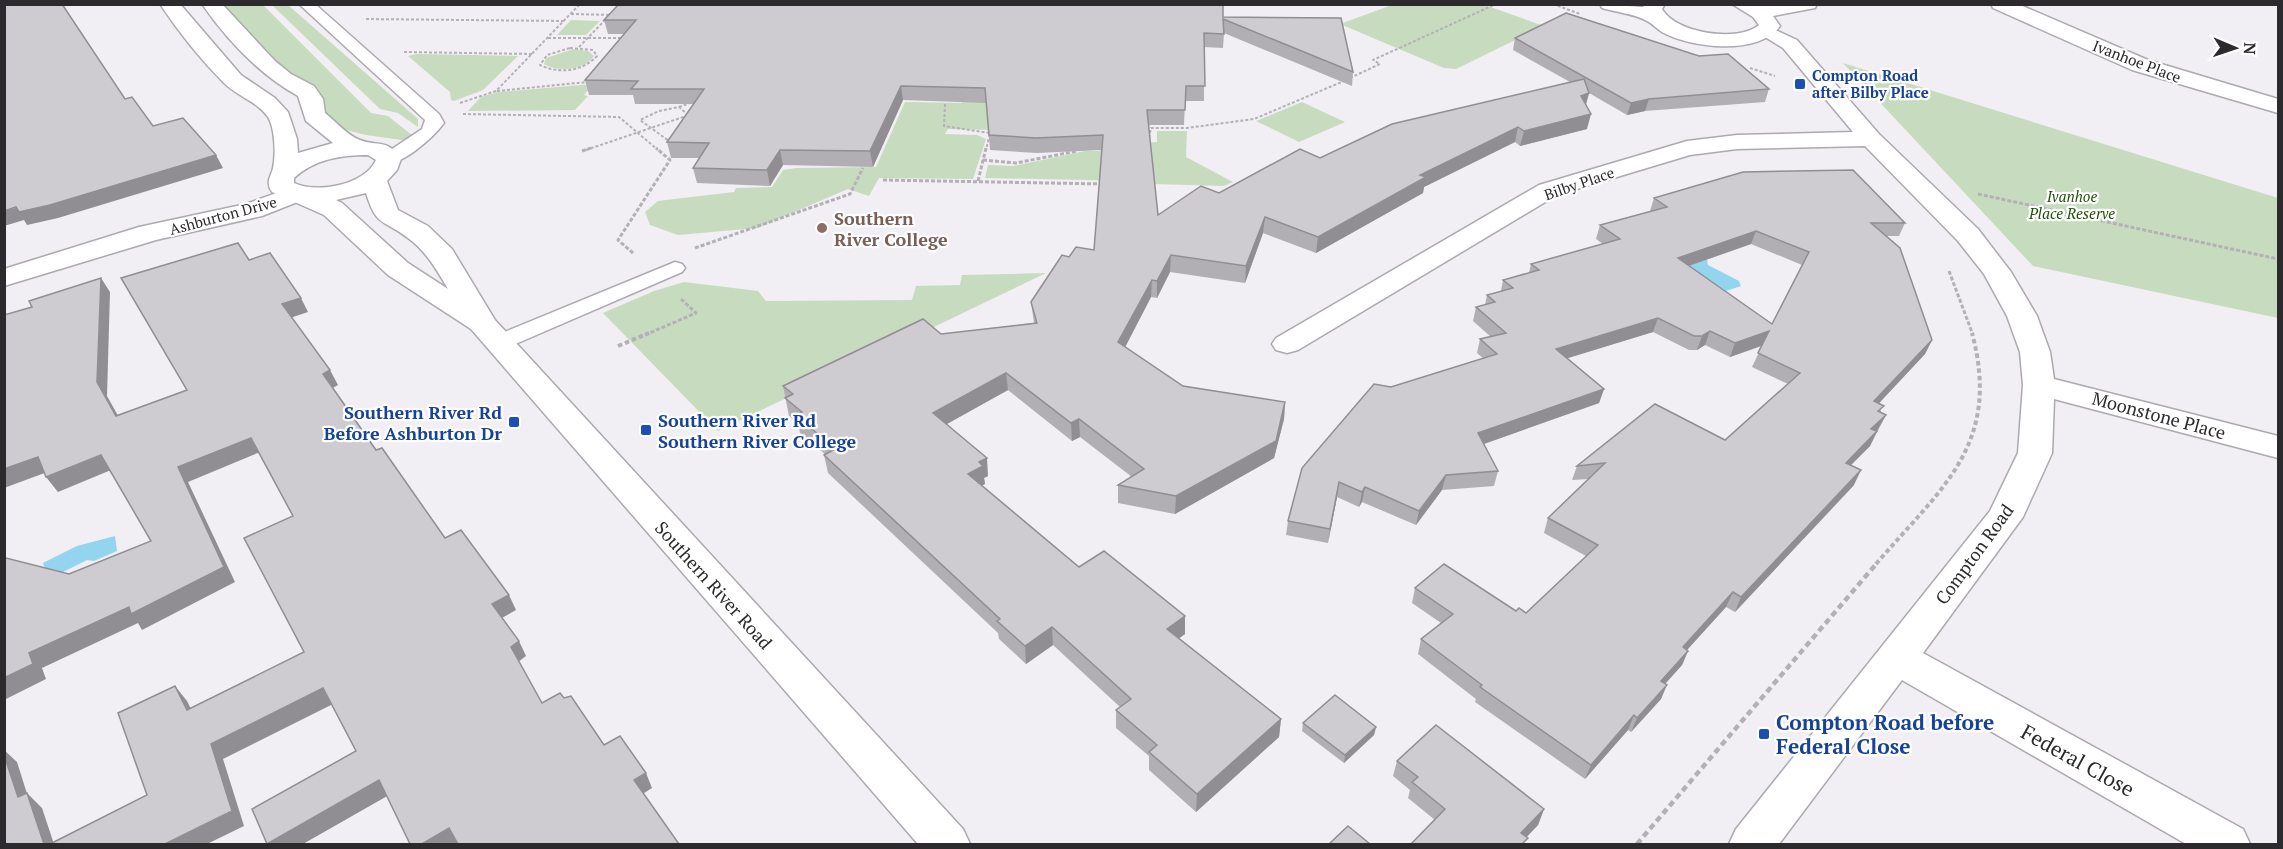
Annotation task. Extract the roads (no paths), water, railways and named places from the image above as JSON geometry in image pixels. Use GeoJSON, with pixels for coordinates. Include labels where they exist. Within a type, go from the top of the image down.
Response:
{"type":"FeatureCollection","features":[{"type":"Feature","properties":{"kind":"main road"},"geometry":{"type":"LineString","coordinates":[[169,4],[233,80],[267,103],[280,117],[291,184]]}},
{"type":"Feature","properties":{"kind":"main road"},"geometry":{"type":"LineString","coordinates":[[211,4],[267,66],[283,80],[306,91],[312,99],[314,116],[354,148]]}},
{"type":"Feature","properties":{"kind":"main road"},"geometry":{"type":"LineString","coordinates":[[1609,4],[1654,10],[1672,29],[1689,35],[1718,39],[1746,39],[1764,22],[1808,4]]}},
{"type":"Feature","properties":{"kind":"main road","name":"Compton Road"},"geometry":{"type":"LineString","coordinates":[[1741,4],[1790,44],[1871,139],[1968,235],[1997,272],[2022,316],[2035,352],[2039,385],[2035,453],[2005,517],[1752,844]]}},
{"type":"Feature","properties":{"kind":"main road","name":"Ivanhoe Place"},"geometry":{"type":"LineString","coordinates":[[2000,4],[2140,65],[2278,106]]}},
{"type":"Feature","properties":{"kind":"main road","name":"Compton Road"},"geometry":{"type":"LineString","coordinates":[[1746,39],[1813,72]]}},
{"type":"Feature","properties":{"kind":"main road","name":"Bilby Place"},"geometry":{"type":"LineString","coordinates":[[1287,344],[1548,190],[1687,148],[1743,142],[1871,139]]}},
{"type":"Feature","properties":{"kind":"main road"},"geometry":{"type":"LineString","coordinates":[[354,148],[379,150],[382,169],[332,194],[291,184],[309,158],[354,148]]}},
{"type":"Feature","properties":{"kind":"main road","name":"Southern River Road"},"geometry":{"type":"LineString","coordinates":[[382,169],[386,214],[418,232],[442,255],[491,334],[946,844]]}},
{"type":"Feature","properties":{"kind":"main road","name":"Ashburton Drive"},"geometry":{"type":"LineString","coordinates":[[4,278],[149,233],[253,210],[291,184]]}},
{"type":"Feature","properties":{"kind":"main road","name":"Southern River Road"},"geometry":{"type":"LineString","coordinates":[[291,184],[333,209],[398,269],[491,334]]}},
{"type":"Feature","properties":{"kind":"main road","name":"Moonstone Place"},"geometry":{"type":"LineString","coordinates":[[2039,385],[2278,447]]}},
{"type":"Feature","properties":{"kind":"main road","name":"Federal Close"},"geometry":{"type":"LineString","coordinates":[[1897,658],[2227,844]]}},
{"type":"Feature","properties":{"kind":"lane"},"geometry":{"type":"LineString","coordinates":[[306,4],[434,118],[435,123],[428,133],[382,169]]}},
{"type":"Feature","properties":{"kind":"lane"},"geometry":{"type":"LineString","coordinates":[[491,334],[672,265]]}},
{"type":"Feature","properties":{"kind":"water"},"geometry":{"type":"Polygon","coordinates":[[[1707,260],[1708,265],[1739,281],[1741,286],[1726,291],[1687,264],[1707,260]]]}},
{"type":"Feature","properties":{"kind":"water"},"geometry":{"type":"Polygon","coordinates":[[[115,536],[117,551],[94,561],[87,560],[49,579],[43,563],[77,546],[115,536]]]}},
{"type":"Feature","properties":{"kind":"place","name":"Compton Road after Bilby Place"},"geometry":{"type":"Point","coordinates":[1800,84]}},
{"type":"Feature","properties":{"kind":"place","name":"Southern River College"},"geometry":{"type":"Point","coordinates":[822,228]}},
{"type":"Feature","properties":{"kind":"place","name":"Southern River Rd Before Ashburton Dr"},"geometry":{"type":"Point","coordinates":[514,422]}},
{"type":"Feature","properties":{"kind":"place","name":"Southern River Rd Southern River College"},"geometry":{"type":"Point","coordinates":[646,430]}},
{"type":"Feature","properties":{"kind":"place","name":"Compton Road before Federal Close"},"geometry":{"type":"Point","coordinates":[1764,734]}},
{"type":"Feature","properties":{"kind":"park label","name":"Ivanhoe Place Reserve"},"geometry":{"type":"Point","coordinates":[2072,204]}}]}
